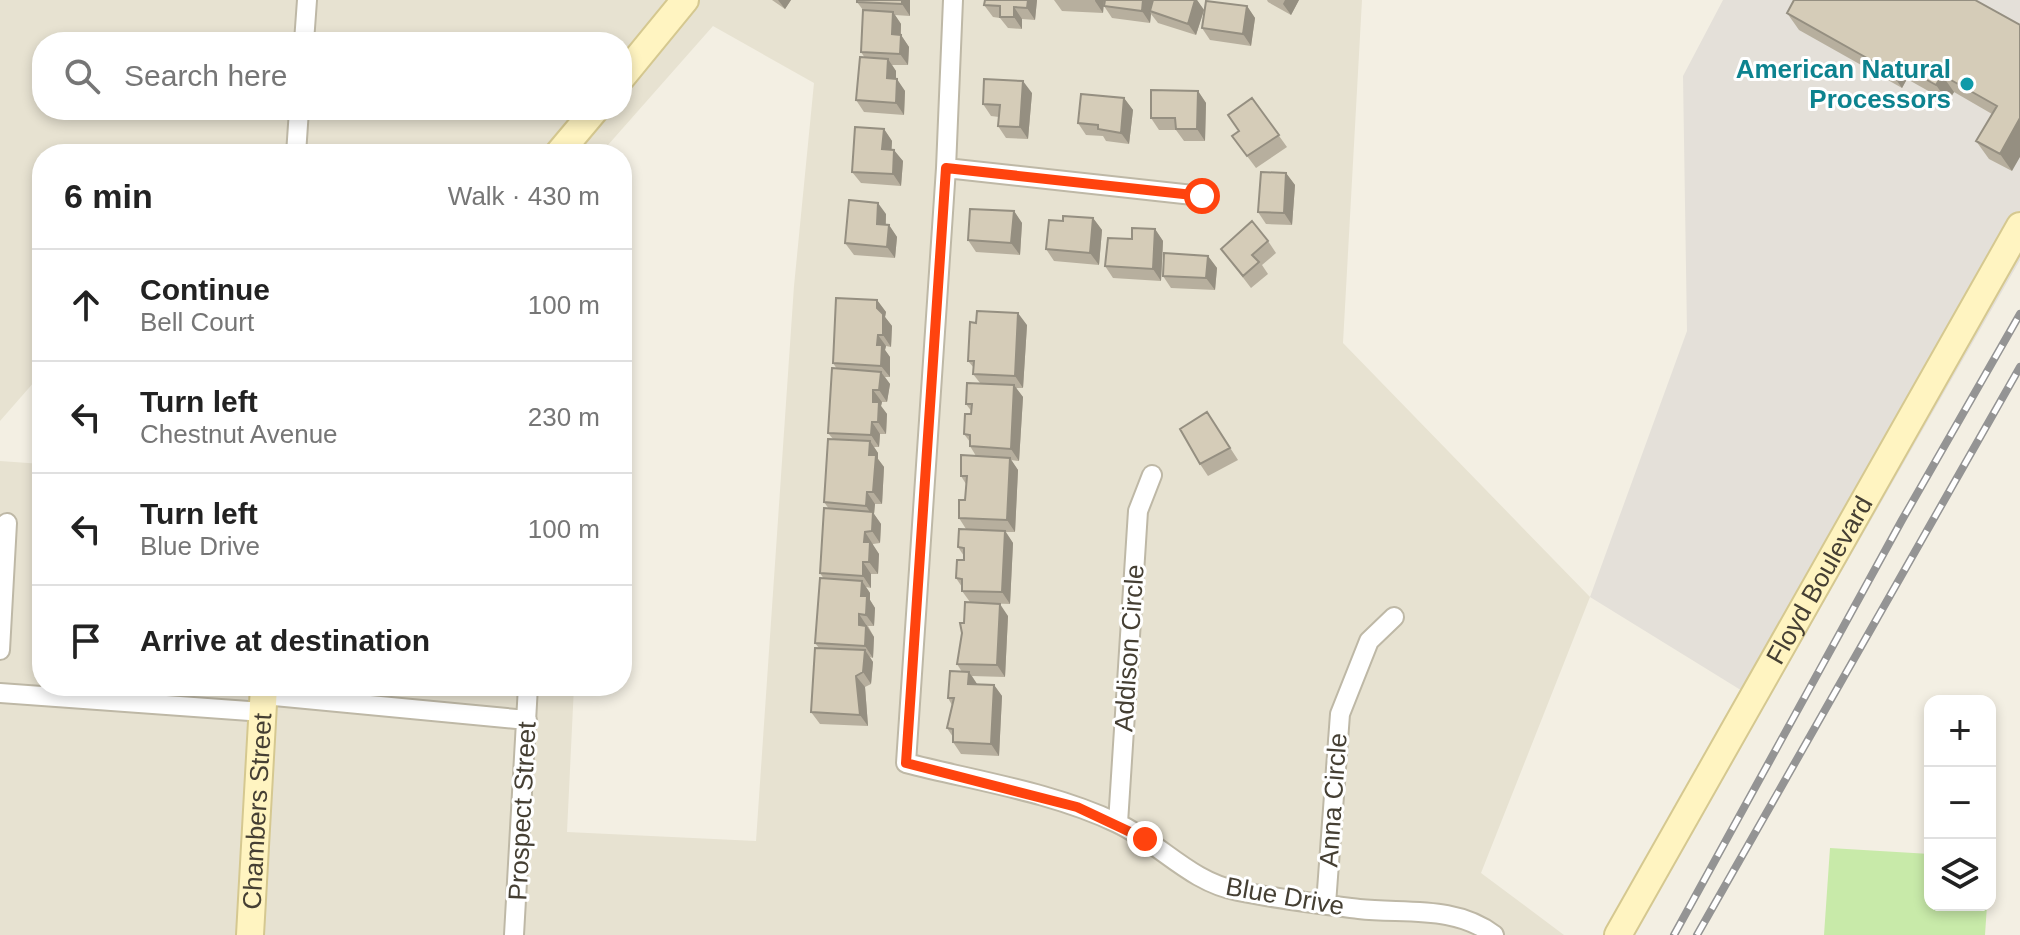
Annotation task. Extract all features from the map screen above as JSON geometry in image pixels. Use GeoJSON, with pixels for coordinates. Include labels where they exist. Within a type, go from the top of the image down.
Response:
{"type":"FeatureCollection","features":[{"type":"Feature","properties":{"kind":"main road"},"geometry":{"type":"LineString","coordinates":[[632,65],[685,0]]}},
{"type":"Feature","properties":{"kind":"main road"},"geometry":{"type":"LineString","coordinates":[[566,144],[587,120]]}},
{"type":"Feature","properties":{"kind":"main road","name":"Floyd Boulevard"},"geometry":{"type":"LineString","coordinates":[[1618,935],[2020,226]]}},
{"type":"Feature","properties":{"kind":"main road","name":"Chambers Street"},"geometry":{"type":"LineString","coordinates":[[250,935],[263,698]]}},
{"type":"Feature","properties":{"kind":"street"},"geometry":{"type":"LineString","coordinates":[[305,32],[307,0]]}},
{"type":"Feature","properties":{"kind":"street"},"geometry":{"type":"LineString","coordinates":[[953,0],[946,168],[1202,196]]}},
{"type":"Feature","properties":{"kind":"street"},"geometry":{"type":"LineString","coordinates":[[297,144],[298,120]]}},
{"type":"Feature","properties":{"kind":"street","name":"Blue Drive"},"geometry":{"type":"LineString","coordinates":[[946,168],[906,763],[1077,807],[1118,823],[1209,882],[1236,891],[1326,904],[1433,912],[1483,927],[1494,935]]}},
{"type":"Feature","properties":{"kind":"street","name":"Addison Circle"},"geometry":{"type":"LineString","coordinates":[[1118,823],[1138,511],[1152,475]]}},
{"type":"Feature","properties":{"kind":"street"},"geometry":{"type":"LineString","coordinates":[[0,650],[7,523]]}},
{"type":"Feature","properties":{"kind":"street","name":"Anna Circle"},"geometry":{"type":"LineString","coordinates":[[1326,904],[1340,714],[1369,641],[1394,617]]}},
{"type":"Feature","properties":{"kind":"street"},"geometry":{"type":"LineString","coordinates":[[0,693],[32,694]]}},
{"type":"Feature","properties":{"kind":"street"},"geometry":{"type":"LineString","coordinates":[[158,696],[263,698],[527,720]]}},
{"type":"Feature","properties":{"kind":"street","name":"Prospect Street"},"geometry":{"type":"LineString","coordinates":[[514,935],[528,696]]}},
{"type":"Feature","properties":{"kind":"shaded area"},"geometry":{"type":"Polygon","coordinates":[[[0,0],[1362,0],[1343,343],[1590,597],[1481,873],[1564,935],[0,935],[0,461],[32,463],[32,696],[574,696],[567,832],[756,841],[794,286],[814,83],[713,26],[632,118],[632,32],[32,32],[32,120],[630,120],[609,144],[32,144],[32,384],[0,421],[0,0]]]}},
{"type":"Feature","properties":{"kind":"shaded area"},"geometry":{"type":"Polygon","coordinates":[[[1723,0],[2020,0],[2020,260],[1765,705],[1590,597],[1687,331],[1683,76],[1723,0]]]}},
{"type":"Feature","properties":{"kind":"green space"},"geometry":{"type":"Polygon","coordinates":[[[1830,848],[1924,854],[1924,911],[1987,911],[1985,935],[1824,935],[1830,848]]]}},
{"type":"Feature","properties":{"kind":"building"},"geometry":{"type":"Polygon","coordinates":[[[902,0],[902,4],[857,2],[902,0]]]}},
{"type":"Feature","properties":{"kind":"building"},"geometry":{"type":"Polygon","coordinates":[[[985,0],[1028,0],[1027,8],[1014,7],[1014,17],[1000,17],[1000,6],[984,5],[985,0]]]}},
{"type":"Feature","properties":{"kind":"building"},"geometry":{"type":"Polygon","coordinates":[[[1105,0],[1143,0],[1142,11],[1104,6],[1105,0]]]}},
{"type":"Feature","properties":{"kind":"building"},"geometry":{"type":"Polygon","coordinates":[[[1153,0],[1195,0],[1188,24],[1150,11],[1153,0]]]}},
{"type":"Feature","properties":{"kind":"building","name":"American Natural Processors"},"geometry":{"type":"Polygon","coordinates":[[[1794,0],[1975,0],[2020,25],[2020,118],[2000,154],[1976,141],[1997,106],[1942,75],[1936,85],[1895,62],[1890,71],[1787,13],[1794,0]]]}},
{"type":"Feature","properties":{"kind":"building"},"geometry":{"type":"Polygon","coordinates":[[[1206,1],[1247,6],[1243,34],[1202,28],[1206,1]]]}},
{"type":"Feature","properties":{"kind":"building"},"geometry":{"type":"Polygon","coordinates":[[[863,10],[893,12],[892,34],[901,35],[900,54],[861,52],[863,10]]]}},
{"type":"Feature","properties":{"kind":"building"},"geometry":{"type":"Polygon","coordinates":[[[860,57],[888,59],[887,78],[897,79],[896,103],[856,100],[860,57]]]}},
{"type":"Feature","properties":{"kind":"building"},"geometry":{"type":"Polygon","coordinates":[[[984,79],[1023,81],[1020,127],[998,126],[1000,105],[983,104],[984,79]]]}},
{"type":"Feature","properties":{"kind":"building"},"geometry":{"type":"Polygon","coordinates":[[[1151,90],[1198,91],[1197,129],[1176,129],[1175,118],[1151,118],[1151,90]]]}},
{"type":"Feature","properties":{"kind":"building"},"geometry":{"type":"Polygon","coordinates":[[[1081,94],[1124,98],[1121,133],[1098,129],[1098,125],[1078,123],[1081,94]]]}},
{"type":"Feature","properties":{"kind":"building"},"geometry":{"type":"Polygon","coordinates":[[[1252,98],[1279,135],[1247,156],[1232,136],[1239,131],[1228,115],[1252,98]]]}},
{"type":"Feature","properties":{"kind":"building"},"geometry":{"type":"Polygon","coordinates":[[[855,127],[884,129],[882,149],[894,150],[893,174],[852,172],[855,127]]]}},
{"type":"Feature","properties":{"kind":"building"},"geometry":{"type":"Polygon","coordinates":[[[1261,172],[1286,173],[1284,213],[1258,212],[1261,172]]]}},
{"type":"Feature","properties":{"kind":"building"},"geometry":{"type":"Polygon","coordinates":[[[849,200],[878,203],[877,224],[889,225],[887,247],[845,243],[849,200]]]}},
{"type":"Feature","properties":{"kind":"building"},"geometry":{"type":"Polygon","coordinates":[[[970,209],[1014,211],[1011,243],[968,240],[970,209]]]}},
{"type":"Feature","properties":{"kind":"building"},"geometry":{"type":"Polygon","coordinates":[[[1063,216],[1093,218],[1090,253],[1046,249],[1049,220],[1063,221],[1063,216]]]}},
{"type":"Feature","properties":{"kind":"building"},"geometry":{"type":"Polygon","coordinates":[[[1252,221],[1268,241],[1252,255],[1259,262],[1243,276],[1221,249],[1252,221]]]}},
{"type":"Feature","properties":{"kind":"building"},"geometry":{"type":"Polygon","coordinates":[[[1132,228],[1155,229],[1153,269],[1105,266],[1108,238],[1132,239],[1132,228]]]}},
{"type":"Feature","properties":{"kind":"building"},"geometry":{"type":"Polygon","coordinates":[[[1164,253],[1208,256],[1206,278],[1163,276],[1164,253]]]}},
{"type":"Feature","properties":{"kind":"building"},"geometry":{"type":"Polygon","coordinates":[[[836,298],[877,300],[877,308],[883,314],[883,335],[878,335],[877,345],[882,345],[881,366],[833,363],[836,298]]]}},
{"type":"Feature","properties":{"kind":"building"},"geometry":{"type":"Polygon","coordinates":[[[977,311],[1018,313],[1015,376],[973,374],[974,361],[968,361],[970,322],[976,323],[977,311]]]}},
{"type":"Feature","properties":{"kind":"building"},"geometry":{"type":"Polygon","coordinates":[[[832,368],[881,372],[879,390],[873,390],[873,402],[879,402],[878,422],[872,422],[871,435],[828,433],[832,368]]]}},
{"type":"Feature","properties":{"kind":"building"},"geometry":{"type":"Polygon","coordinates":[[[967,383],[1014,385],[1011,449],[970,446],[970,435],[964,434],[965,414],[971,414],[972,404],[966,404],[967,383]]]}},
{"type":"Feature","properties":{"kind":"building"},"geometry":{"type":"Polygon","coordinates":[[[1207,412],[1230,448],[1200,464],[1180,429],[1207,412]]]}},
{"type":"Feature","properties":{"kind":"building"},"geometry":{"type":"Polygon","coordinates":[[[828,439],[870,441],[869,455],[876,455],[873,492],[867,492],[866,506],[824,502],[828,439]]]}},
{"type":"Feature","properties":{"kind":"building"},"geometry":{"type":"Polygon","coordinates":[[[961,455],[1010,458],[1007,520],[959,518],[959,500],[965,500],[967,476],[961,476],[961,455]]]}},
{"type":"Feature","properties":{"kind":"building"},"geometry":{"type":"Polygon","coordinates":[[[824,508],[873,512],[872,531],[865,532],[864,542],[870,542],[869,562],[863,562],[863,576],[820,573],[824,508]]]}},
{"type":"Feature","properties":{"kind":"building"},"geometry":{"type":"Polygon","coordinates":[[[959,529],[1005,531],[1002,592],[962,591],[962,579],[956,578],[957,560],[964,560],[964,548],[958,547],[959,529]]]}},
{"type":"Feature","properties":{"kind":"building"},"geometry":{"type":"Polygon","coordinates":[[[820,578],[862,581],[861,596],[867,596],[866,615],[859,614],[859,625],[866,626],[865,646],[815,643],[820,578]]]}},
{"type":"Feature","properties":{"kind":"building"},"geometry":{"type":"Polygon","coordinates":[[[965,602],[1000,604],[997,665],[957,664],[965,602]]]}},
{"type":"Feature","properties":{"kind":"building"},"geometry":{"type":"Polygon","coordinates":[[[815,648],[865,650],[863,672],[856,676],[860,715],[811,712],[815,648]]]}},
{"type":"Feature","properties":{"kind":"building"},"geometry":{"type":"Polygon","coordinates":[[[950,671],[969,672],[968,684],[994,685],[991,744],[953,742],[953,729],[947,728],[954,698],[948,698],[950,671]]]}},
{"type":"Feature","properties":{"kind":"railway"},"geometry":{"type":"LineString","coordinates":[[1674,935],[1902,520],[2020,314]]}},
{"type":"Feature","properties":{"kind":"railway"},"geometry":{"type":"LineString","coordinates":[[1697,935],[2020,367]]}},
{"type":"Feature","properties":{"kind":"place","name":"American Natural Processors"},"geometry":{"type":"Point","coordinates":[1967,84]}},
{"type":"Feature","properties":{"kind":"route"},"geometry":{"type":"LineString","coordinates":[[1145,839],[1118,823],[1077,807],[906,763],[946,168],[1202,196]]}}]}
